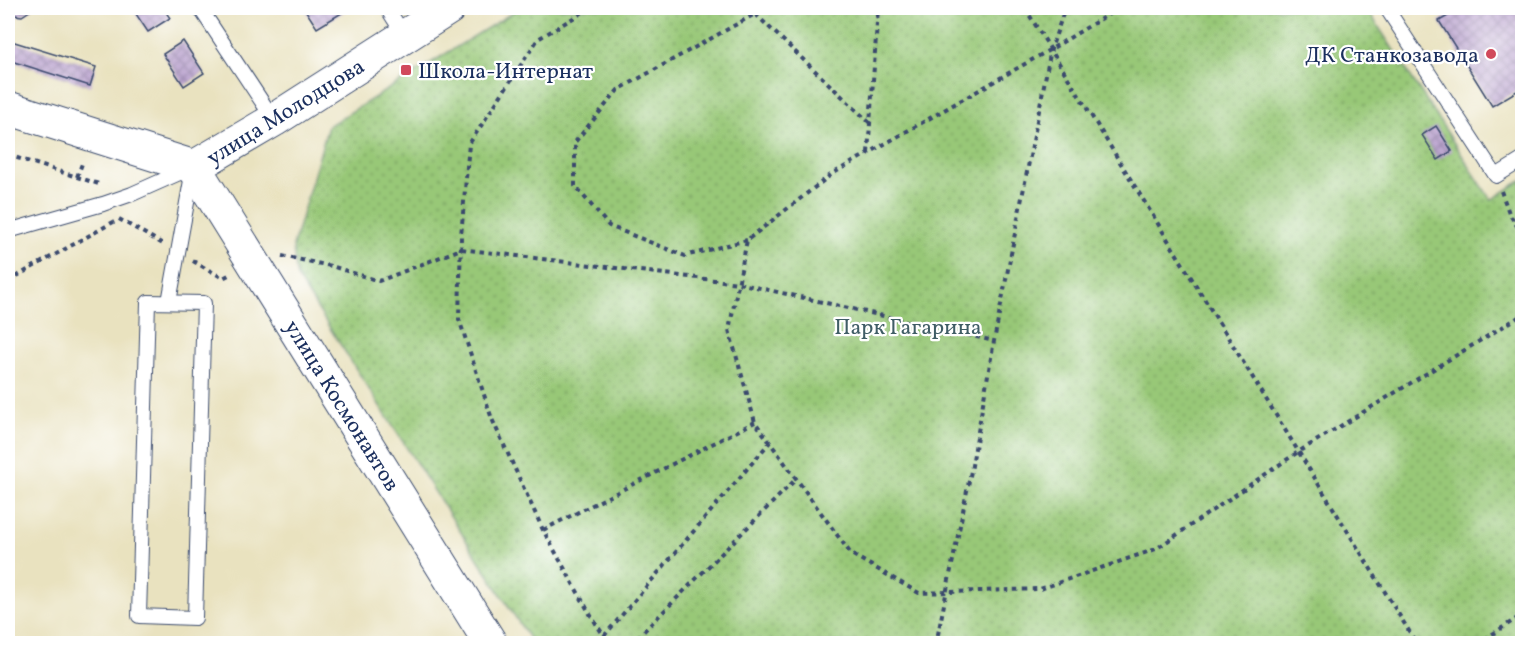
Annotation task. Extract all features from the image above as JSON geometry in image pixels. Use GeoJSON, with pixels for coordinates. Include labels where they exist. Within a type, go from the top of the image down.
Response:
{"type":"FeatureCollection","features":[{"type":"Feature","properties":{"kind":"street","name":"улица Молодцова"},"geometry":{"type":"LineString","coordinates":[[8,108],[194,167],[274,120],[449,8]]}},
{"type":"Feature","properties":{"kind":"street","name":"улица Космонавтов"},"geometry":{"type":"LineString","coordinates":[[194,167],[491,644]]}},
{"type":"Feature","properties":{"kind":"lane"},"geometry":{"type":"LineString","coordinates":[[200,8],[274,120]]}},
{"type":"Feature","properties":{"kind":"lane"},"geometry":{"type":"LineString","coordinates":[[387,8],[404,35]]}},
{"type":"Feature","properties":{"kind":"lane"},"geometry":{"type":"LineString","coordinates":[[1396,8],[1389,12],[1496,176],[1522,160]]}},
{"type":"Feature","properties":{"kind":"lane"},"geometry":{"type":"LineString","coordinates":[[8,231],[104,204],[194,167]]}},
{"type":"Feature","properties":{"kind":"lane"},"geometry":{"type":"LineString","coordinates":[[170,303],[194,167]]}},
{"type":"Feature","properties":{"kind":"lane"},"geometry":{"type":"LineString","coordinates":[[148,302],[170,303],[204,303],[195,618],[139,616],[148,302]]}},
{"type":"Feature","properties":{"kind":"path"},"geometry":{"type":"LineString","coordinates":[[590,8],[538,39],[469,144],[461,249],[459,319],[492,419],[543,530],[609,644]]}},
{"type":"Feature","properties":{"kind":"path"},"geometry":{"type":"LineString","coordinates":[[749,8],[870,123]]}},
{"type":"Feature","properties":{"kind":"path"},"geometry":{"type":"LineString","coordinates":[[868,153],[878,8]]}},
{"type":"Feature","properties":{"kind":"path"},"geometry":{"type":"LineString","coordinates":[[1025,8],[1417,644]]}},
{"type":"Feature","properties":{"kind":"path"},"geometry":{"type":"LineString","coordinates":[[936,644],[1051,49],[1065,8]]}},
{"type":"Feature","properties":{"kind":"path"},"geometry":{"type":"LineString","coordinates":[[755,14],[618,90],[575,142],[575,186],[609,226],[685,256],[747,240],[832,174],[1119,8]]}},
{"type":"Feature","properties":{"kind":"path"},"geometry":{"type":"LineString","coordinates":[[8,155],[132,194],[119,219],[8,281]]}},
{"type":"Feature","properties":{"kind":"path"},"geometry":{"type":"LineString","coordinates":[[1496,176],[1509,213],[1522,234]]}},
{"type":"Feature","properties":{"kind":"path"},"geometry":{"type":"LineString","coordinates":[[119,219],[222,278],[275,255],[331,266],[379,281],[461,249],[738,283],[994,341]]}},
{"type":"Feature","properties":{"kind":"path"},"geometry":{"type":"LineString","coordinates":[[747,240],[729,330],[755,422],[851,554],[919,593],[1040,589],[1156,549],[1298,452],[1522,315]]}},
{"type":"Feature","properties":{"kind":"path"},"geometry":{"type":"LineString","coordinates":[[543,530],[755,422]]}},
{"type":"Feature","properties":{"kind":"path"},"geometry":{"type":"LineString","coordinates":[[600,644],[604,636],[770,442]]}},
{"type":"Feature","properties":{"kind":"path"},"geometry":{"type":"LineString","coordinates":[[631,644],[796,478]]}},
{"type":"Feature","properties":{"kind":"path"},"geometry":{"type":"LineString","coordinates":[[1477,644],[1522,615]]}},
{"type":"Feature","properties":{"kind":"green space","name":"Парк Гагарина"},"geometry":{"type":"Polygon","coordinates":[[[520,8],[1369,8],[1367,9],[1491,200],[1522,180],[1522,643],[532,643],[297,277],[293,246],[328,126],[520,8]]]}},
{"type":"Feature","properties":{"kind":"building"},"geometry":{"type":"Polygon","coordinates":[[[8,8],[34,8],[22,16],[8,14],[8,8]]]}},
{"type":"Feature","properties":{"kind":"building"},"geometry":{"type":"Polygon","coordinates":[[[132,8],[163,8],[170,18],[148,32],[132,8]]]}},
{"type":"Feature","properties":{"kind":"building"},"geometry":{"type":"Polygon","coordinates":[[[304,8],[350,8],[317,28],[304,8]]]}},
{"type":"Feature","properties":{"kind":"building","name":"ДК Станкозавода"},"geometry":{"type":"Polygon","coordinates":[[[1462,8],[1522,8],[1522,88],[1492,106],[1439,21],[1462,8]]]}},
{"type":"Feature","properties":{"kind":"building"},"geometry":{"type":"Polygon","coordinates":[[[8,40],[96,67],[90,86],[8,60],[8,40]]]}},
{"type":"Feature","properties":{"kind":"building"},"geometry":{"type":"Polygon","coordinates":[[[183,41],[204,73],[184,86],[163,54],[183,41]]]}},
{"type":"Feature","properties":{"kind":"building"},"geometry":{"type":"Polygon","coordinates":[[[1436,126],[1452,151],[1438,160],[1422,135],[1436,126]]]}},
{"type":"Feature","properties":{"kind":"place","name":"ДК Станкозавода"},"geometry":{"type":"Point","coordinates":[1491,54]}},
{"type":"Feature","properties":{"kind":"place","name":"Школа-Интернат"},"geometry":{"type":"Point","coordinates":[406,70]}}]}
